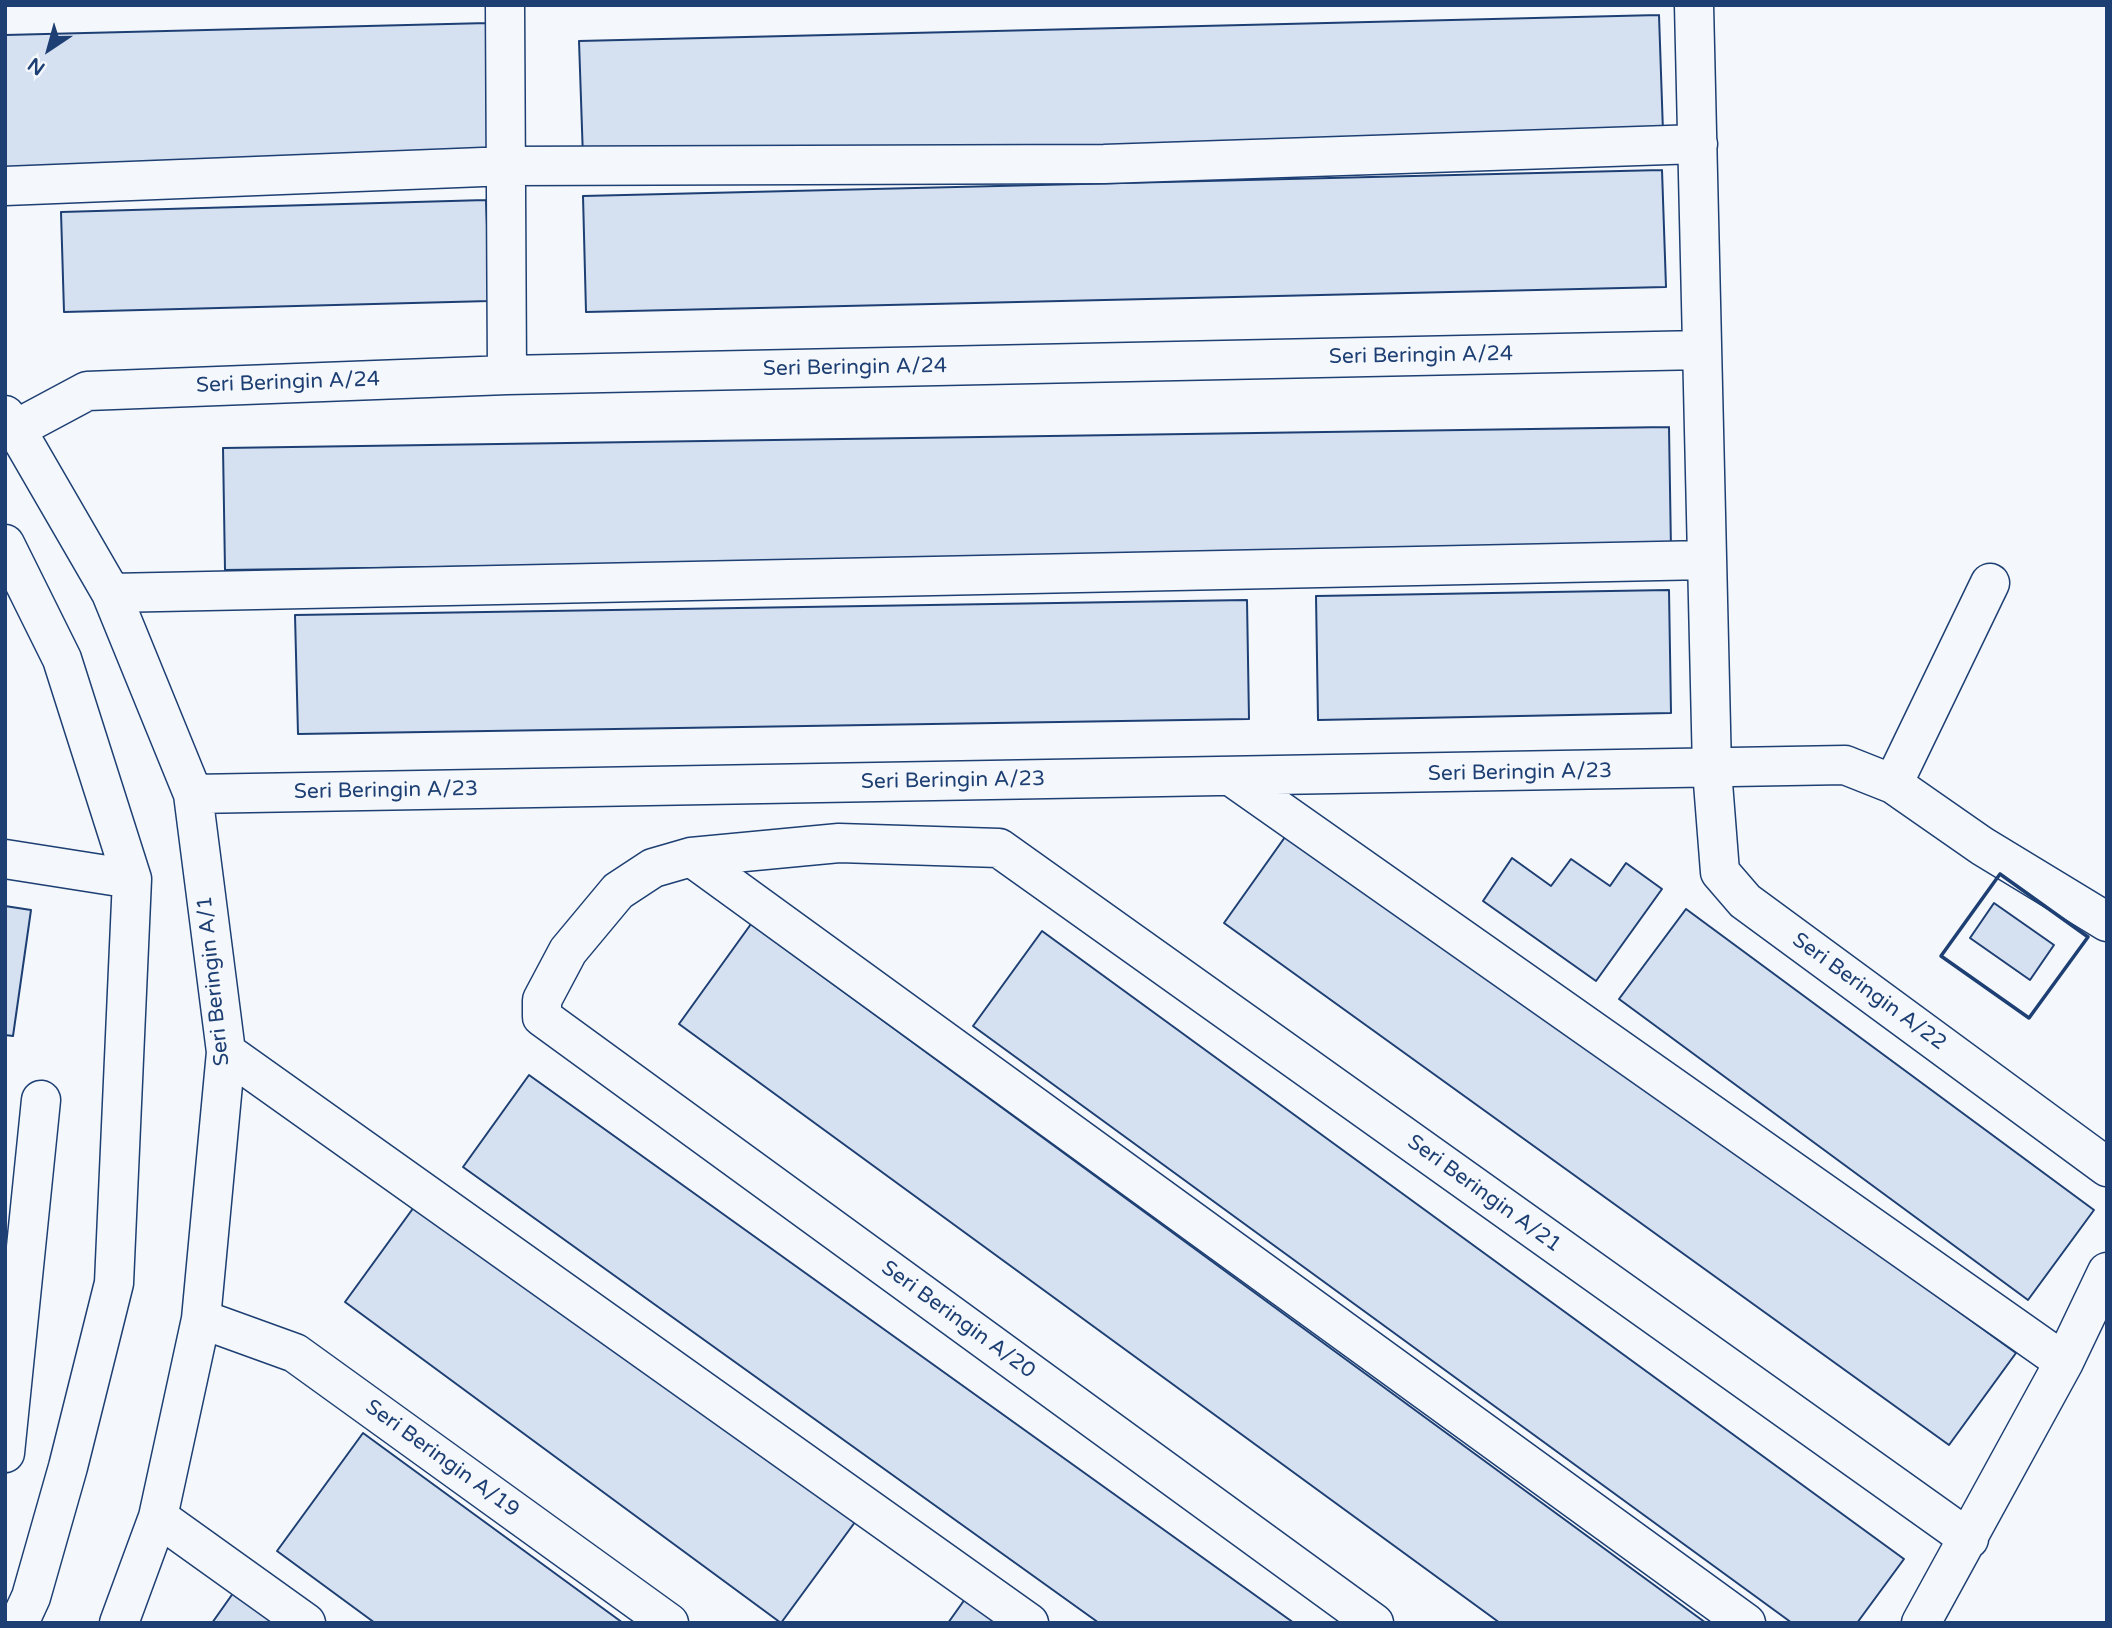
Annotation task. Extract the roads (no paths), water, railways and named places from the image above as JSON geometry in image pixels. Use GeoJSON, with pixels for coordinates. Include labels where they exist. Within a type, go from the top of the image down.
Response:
{"type":"FeatureCollection","features":[{"type":"Feature","properties":{"kind":"street"},"geometry":{"type":"LineString","coordinates":[[505,5],[508,166],[507,375]]}},
{"type":"Feature","properties":{"kind":"street","name":"Seri Beringin A/22"},"geometry":{"type":"LineString","coordinates":[[1694,5],[1712,769],[1720,872],[1745,901],[2107,1167]]}},
{"type":"Feature","properties":{"kind":"street"},"geometry":{"type":"LineString","coordinates":[[5,186],[508,166],[1104,164],[1698,144]]}},
{"type":"Feature","properties":{"kind":"street","name":"Seri Beringin A/24"},"geometry":{"type":"LineString","coordinates":[[11,422],[87,391],[507,375],[1702,350]]}},
{"type":"Feature","properties":{"kind":"street","name":"Seri Beringin A/1"},"geometry":{"type":"LineString","coordinates":[[11,422],[111,593],[193,794],[226,1052],[201,1319],[158,1517],[120,1623]]}},
{"type":"Feature","properties":{"kind":"street"},"geometry":{"type":"LineString","coordinates":[[5,544],[62,659],[132,879],[114,1283],[68,1467],[31,1597],[19,1623]]}},
{"type":"Feature","properties":{"kind":"street"},"geometry":{"type":"LineString","coordinates":[[111,593],[1707,560]]}},
{"type":"Feature","properties":{"kind":"street"},"geometry":{"type":"LineString","coordinates":[[1893,784],[1990,583]]}},
{"type":"Feature","properties":{"kind":"street","name":"Seri Beringin A/23"},"geometry":{"type":"LineString","coordinates":[[193,794],[1845,765],[1893,784],[1982,846],[2107,922]]}},
{"type":"Feature","properties":{"kind":"street"},"geometry":{"type":"LineString","coordinates":[[1231,777],[2064,1362]]}},
{"type":"Feature","properties":{"kind":"street","name":"Seri Beringin A/21"},"geometry":{"type":"LineString","coordinates":[[691,857],[839,843],[999,848],[1969,1539]]}},
{"type":"Feature","properties":{"kind":"street"},"geometry":{"type":"LineString","coordinates":[[691,857],[1746,1623]]}},
{"type":"Feature","properties":{"kind":"street","name":"Seri Beringin A/20"},"geometry":{"type":"LineString","coordinates":[[691,857],[653,868],[618,891],[568,951],[542,1000],[542,1017],[1374,1623]]}},
{"type":"Feature","properties":{"kind":"street"},"geometry":{"type":"LineString","coordinates":[[5,859],[132,879]]}},
{"type":"Feature","properties":{"kind":"street"},"geometry":{"type":"LineString","coordinates":[[226,1052],[1029,1623]]}},
{"type":"Feature","properties":{"kind":"street"},"geometry":{"type":"LineString","coordinates":[[5,1453],[13,1306],[41,1100]]}},
{"type":"Feature","properties":{"kind":"street"},"geometry":{"type":"LineString","coordinates":[[1921,1623],[2064,1362],[2107,1272]]}},
{"type":"Feature","properties":{"kind":"street","name":"Seri Beringin A/19"},"geometry":{"type":"LineString","coordinates":[[201,1319],[295,1353],[669,1623]]}},
{"type":"Feature","properties":{"kind":"street"},"geometry":{"type":"LineString","coordinates":[[158,1517],[306,1623]]}}]}
